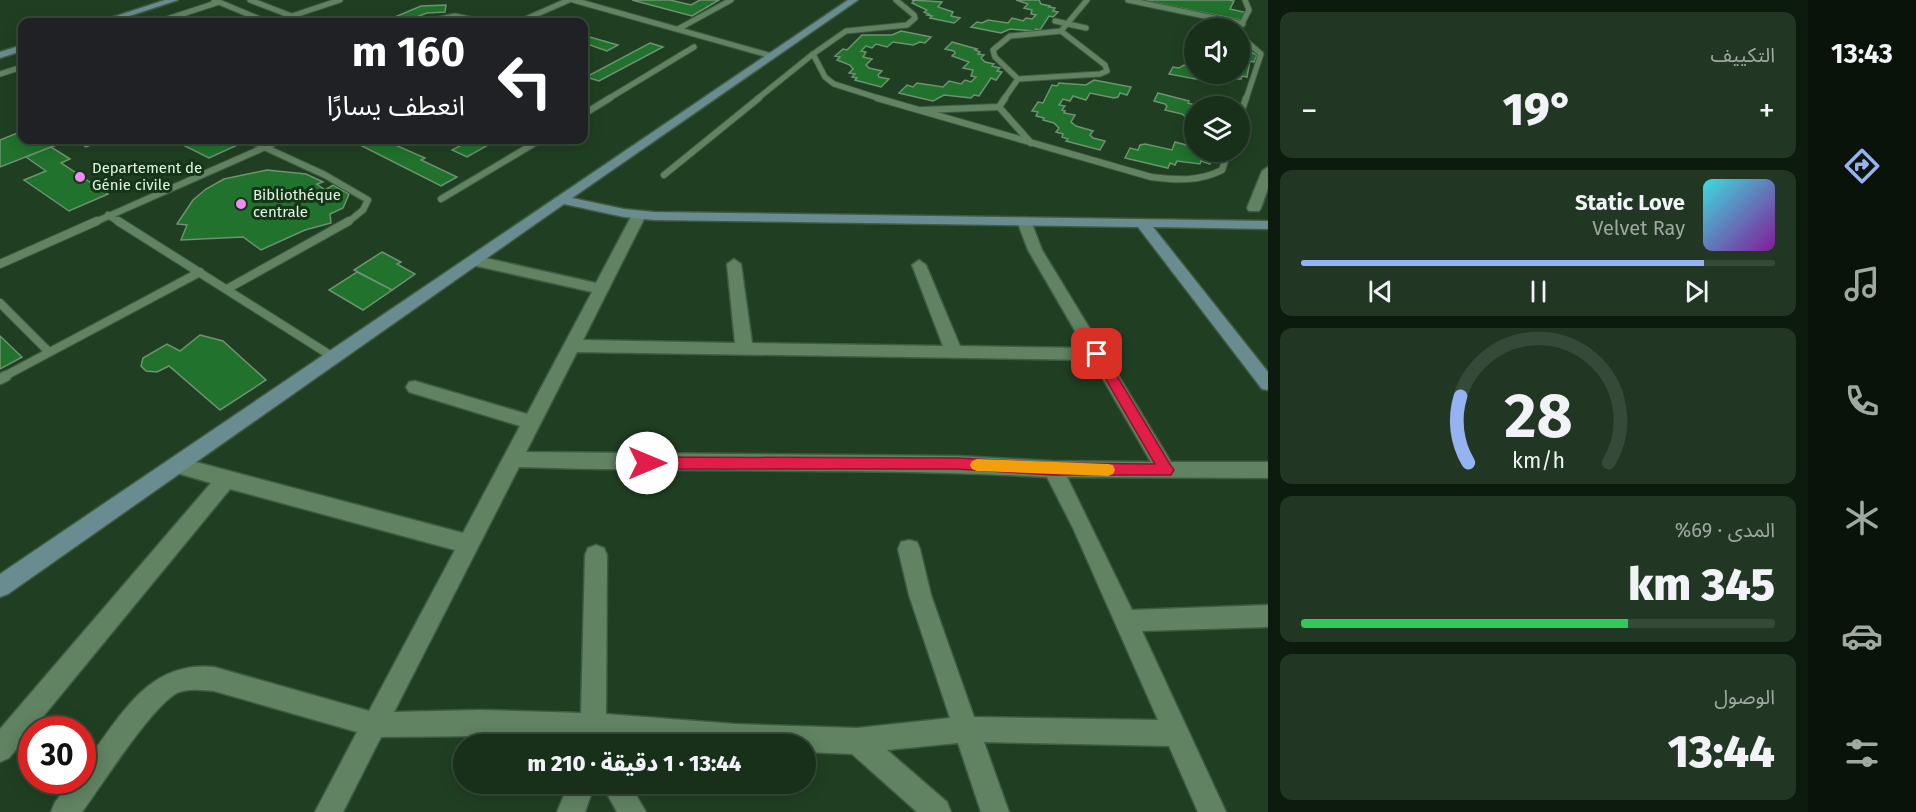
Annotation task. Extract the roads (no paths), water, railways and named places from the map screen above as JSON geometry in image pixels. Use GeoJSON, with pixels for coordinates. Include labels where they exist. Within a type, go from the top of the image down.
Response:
{"type":"FeatureCollection","features":[{"type":"Feature","properties":{"kind":"street"},"geometry":{"type":"LineString","coordinates":[[116,18],[174,0]]}},
{"type":"Feature","properties":{"kind":"street"},"geometry":{"type":"LineString","coordinates":[[131,18],[188,0]]}},
{"type":"Feature","properties":{"kind":"street"},"geometry":{"type":"LineString","coordinates":[[0,587],[560,199],[854,0]]}},
{"type":"Feature","properties":{"kind":"street"},"geometry":{"type":"LineString","coordinates":[[0,55],[18,51]]}},
{"type":"Feature","properties":{"kind":"street"},"geometry":{"type":"LineString","coordinates":[[0,60],[18,52]]}},
{"type":"Feature","properties":{"kind":"street"},"geometry":{"type":"LineString","coordinates":[[1254,208],[1267,177]]}},
{"type":"Feature","properties":{"kind":"street"},"geometry":{"type":"LineString","coordinates":[[560,199],[639,215],[1267,225]]}},
{"type":"Feature","properties":{"kind":"street"},"geometry":{"type":"LineString","coordinates":[[329,812],[531,423],[545,401],[639,215]]}},
{"type":"Feature","properties":{"kind":"street"},"geometry":{"type":"LineString","coordinates":[[1024,221],[1035,250],[1166,470]]}},
{"type":"Feature","properties":{"kind":"street"},"geometry":{"type":"LineString","coordinates":[[1142,223],[1268,384]]}},
{"type":"Feature","properties":{"kind":"street"},"geometry":{"type":"LineString","coordinates":[[472,260],[600,289]]}},
{"type":"Feature","properties":{"kind":"street"},"geometry":{"type":"LineString","coordinates":[[734,264],[744,349]]}},
{"type":"Feature","properties":{"kind":"street"},"geometry":{"type":"LineString","coordinates":[[919,265],[954,352]]}},
{"type":"Feature","properties":{"kind":"street"},"geometry":{"type":"LineString","coordinates":[[572,346],[1097,354]]}},
{"type":"Feature","properties":{"kind":"street"},"geometry":{"type":"LineString","coordinates":[[415,387],[531,423]]}},
{"type":"Feature","properties":{"kind":"street"},"geometry":{"type":"LineString","coordinates":[[513,459],[614,462],[957,464],[1053,469],[1268,470]]}},
{"type":"Feature","properties":{"kind":"street"},"geometry":{"type":"LineString","coordinates":[[177,465],[468,544]]}},
{"type":"Feature","properties":{"kind":"street"},"geometry":{"type":"LineString","coordinates":[[1053,469],[1083,525],[1174,733],[1212,812]]}},
{"type":"Feature","properties":{"kind":"street"},"geometry":{"type":"LineString","coordinates":[[0,749],[226,480]]}},
{"type":"Feature","properties":{"kind":"street"},"geometry":{"type":"LineString","coordinates":[[909,549],[920,595],[994,812]]}},
{"type":"Feature","properties":{"kind":"street"},"geometry":{"type":"LineString","coordinates":[[594,734],[593,640],[596,555]]}},
{"type":"Feature","properties":{"kind":"street"},"geometry":{"type":"LineString","coordinates":[[1125,621],[1268,616]]}},
{"type":"Feature","properties":{"kind":"street"},"geometry":{"type":"LineString","coordinates":[[65,812],[148,702],[162,688],[178,679],[193,676],[375,725],[481,723],[585,734]]}},
{"type":"Feature","properties":{"kind":"street"},"geometry":{"type":"LineString","coordinates":[[816,740],[857,741],[967,729],[1174,733]]}},
{"type":"Feature","properties":{"kind":"street"},"geometry":{"type":"LineString","coordinates":[[857,741],[937,812]]}},
{"type":"Feature","properties":{"kind":"street"},"geometry":{"type":"LineString","coordinates":[[571,812],[578,794]]}},
{"type":"Feature","properties":{"kind":"street"},"geometry":{"type":"LineString","coordinates":[[621,794],[632,812]]}},
{"type":"Feature","properties":{"kind":"lane"},"geometry":{"type":"LineString","coordinates":[[250,0],[297,18]]}},
{"type":"Feature","properties":{"kind":"lane"},"geometry":{"type":"LineString","coordinates":[[292,16],[340,0]]}},
{"type":"Feature","properties":{"kind":"lane"},"geometry":{"type":"LineString","coordinates":[[528,18],[571,0],[772,56]]}},
{"type":"Feature","properties":{"kind":"lane"},"geometry":{"type":"LineString","coordinates":[[678,28],[731,0]]}},
{"type":"Feature","properties":{"kind":"lane"},"geometry":{"type":"LineString","coordinates":[[664,175],[813,54],[846,31],[907,25],[915,18],[914,15],[896,0]]}},
{"type":"Feature","properties":{"kind":"lane"},"geometry":{"type":"LineString","coordinates":[[1060,31],[1105,66],[1107,70],[1100,74],[1018,79],[995,57],[993,50],[1010,36],[1060,31],[1069,24],[1087,0]]}},
{"type":"Feature","properties":{"kind":"lane"},"geometry":{"type":"LineString","coordinates":[[1128,0],[1214,18]]}},
{"type":"Feature","properties":{"kind":"lane"},"geometry":{"type":"LineString","coordinates":[[1245,0],[1250,10],[1246,18]]}},
{"type":"Feature","properties":{"kind":"lane"},"geometry":{"type":"LineString","coordinates":[[169,18],[217,1],[257,18]]}},
{"type":"Feature","properties":{"kind":"lane"},"geometry":{"type":"LineString","coordinates":[[436,18],[460,15],[470,18]]}},
{"type":"Feature","properties":{"kind":"lane"},"geometry":{"type":"LineString","coordinates":[[1055,21],[1086,28]]}},
{"type":"Feature","properties":{"kind":"lane"},"geometry":{"type":"LineString","coordinates":[[1247,96],[1261,54],[1250,44]]}},
{"type":"Feature","properties":{"kind":"lane"},"geometry":{"type":"LineString","coordinates":[[588,111],[694,47]]}},
{"type":"Feature","properties":{"kind":"lane"},"geometry":{"type":"LineString","coordinates":[[813,54],[828,81],[914,110],[1141,176],[1172,179],[1211,177],[1222,170],[1225,162]]}},
{"type":"Feature","properties":{"kind":"lane"},"geometry":{"type":"LineString","coordinates":[[0,74],[18,68]]}},
{"type":"Feature","properties":{"kind":"lane"},"geometry":{"type":"LineString","coordinates":[[999,107],[1018,79]]}},
{"type":"Feature","properties":{"kind":"lane"},"geometry":{"type":"LineString","coordinates":[[914,110],[999,107]]}},
{"type":"Feature","properties":{"kind":"lane"},"geometry":{"type":"LineString","coordinates":[[999,107],[1032,144]]}},
{"type":"Feature","properties":{"kind":"lane"},"geometry":{"type":"LineString","coordinates":[[227,289],[347,224],[363,210],[368,200],[325,175],[258,144]]}},
{"type":"Feature","properties":{"kind":"lane"},"geometry":{"type":"LineString","coordinates":[[0,264],[271,144]]}},
{"type":"Feature","properties":{"kind":"lane"},"geometry":{"type":"LineString","coordinates":[[441,199],[533,144]]}},
{"type":"Feature","properties":{"kind":"lane"},"geometry":{"type":"LineString","coordinates":[[108,215],[333,357]]}},
{"type":"Feature","properties":{"kind":"lane"},"geometry":{"type":"LineString","coordinates":[[0,379],[200,272]]}},
{"type":"Feature","properties":{"kind":"lane"},"geometry":{"type":"LineString","coordinates":[[0,303],[49,352]]}},
{"type":"Feature","properties":{"kind":"place","name":"Departement de Génie civile"},"geometry":{"type":"Point","coordinates":[80,177]}},
{"type":"Feature","properties":{"kind":"place","name":"Bibliothéque centrale"},"geometry":{"type":"Point","coordinates":[241,204]}}]}
